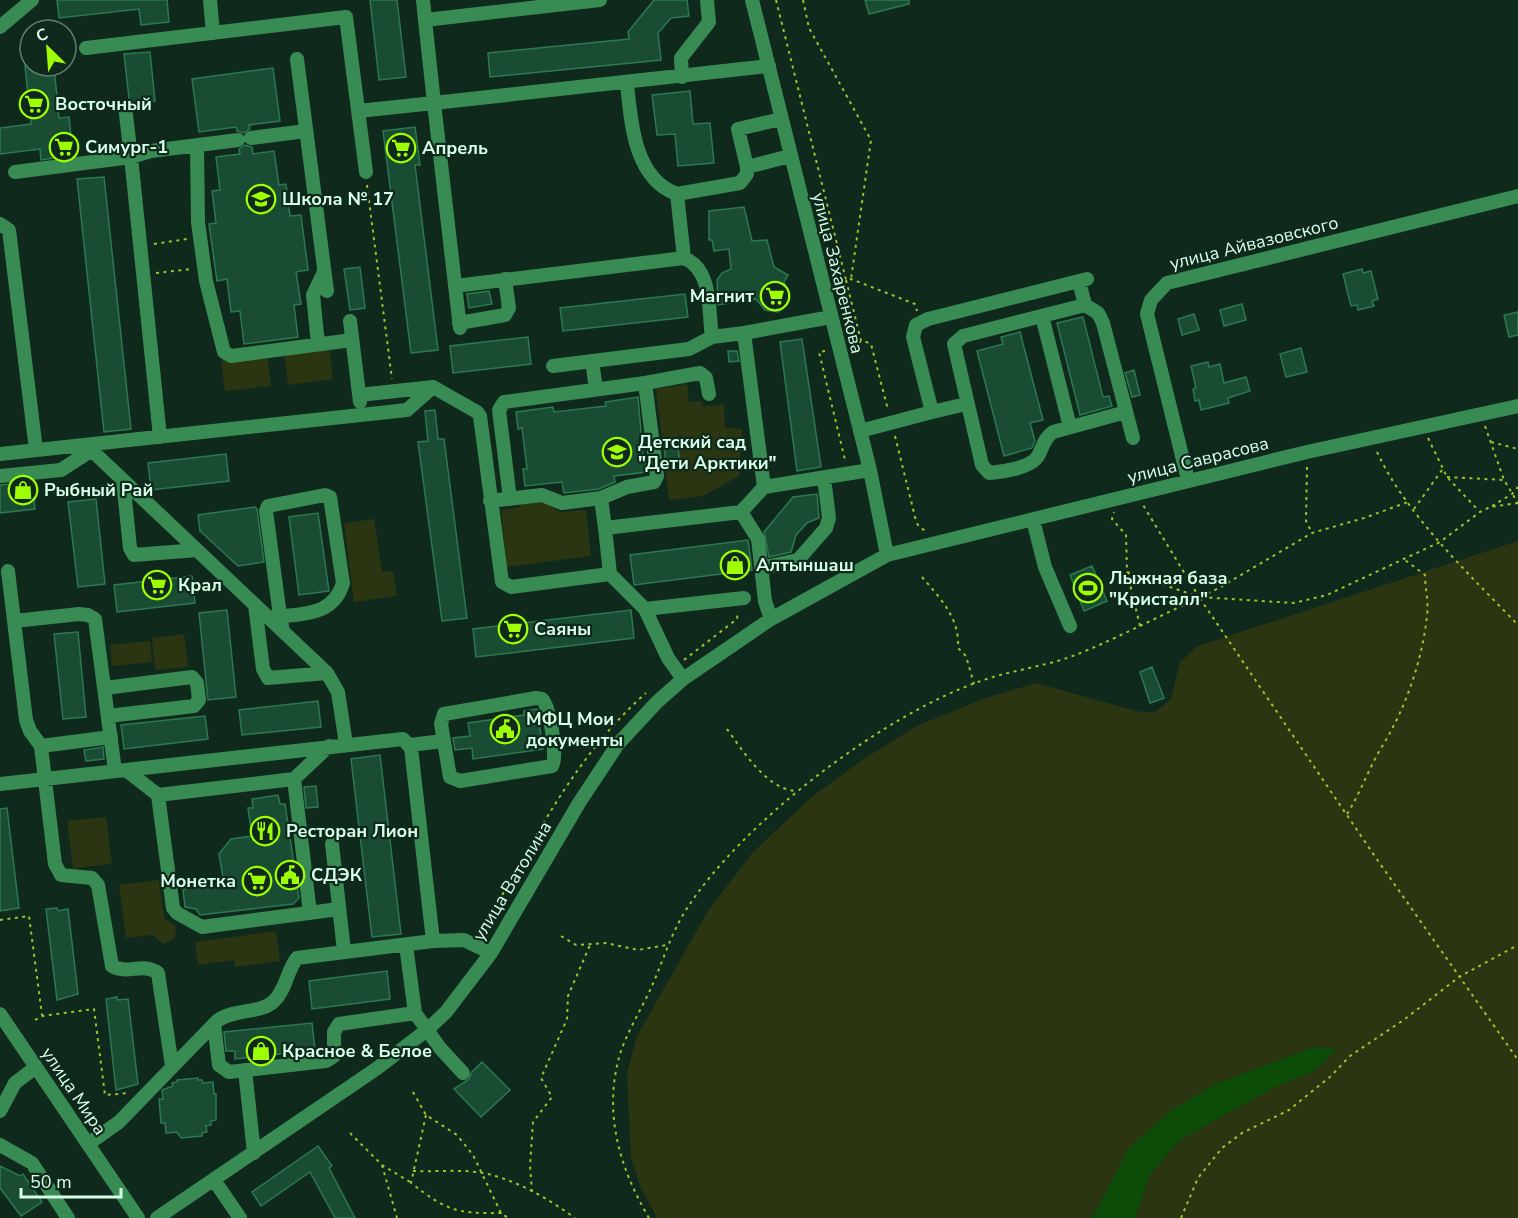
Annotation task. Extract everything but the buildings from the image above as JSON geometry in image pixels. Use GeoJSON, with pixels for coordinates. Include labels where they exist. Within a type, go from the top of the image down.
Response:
{"type":"FeatureCollection","features":[{"type":"Feature","properties":{"kind":"street"},"geometry":{"type":"LineString","coordinates":[[0,27],[32,0]]}},
{"type":"Feature","properties":{"kind":"street"},"geometry":{"type":"LineString","coordinates":[[210,0],[213,33]]}},
{"type":"Feature","properties":{"kind":"street"},"geometry":{"type":"LineString","coordinates":[[423,0],[460,326],[505,315],[509,308],[505,279]]}},
{"type":"Feature","properties":{"kind":"street"},"geometry":{"type":"LineString","coordinates":[[425,20],[600,0]]}},
{"type":"Feature","properties":{"kind":"street"},"geometry":{"type":"LineString","coordinates":[[682,77],[681,58],[709,22],[707,0]]}},
{"type":"Feature","properties":{"kind":"street","name":"улица Захаренкова"},"geometry":{"type":"LineString","coordinates":[[752,0],[870,470],[887,555]]}},
{"type":"Feature","properties":{"kind":"street"},"geometry":{"type":"LineString","coordinates":[[86,48],[346,17],[366,172]]}},
{"type":"Feature","properties":{"kind":"street"},"geometry":{"type":"LineString","coordinates":[[297,59],[327,291]]}},
{"type":"Feature","properties":{"kind":"street"},"geometry":{"type":"LineString","coordinates":[[358,111],[627,84],[769,66]]}},
{"type":"Feature","properties":{"kind":"street"},"geometry":{"type":"LineString","coordinates":[[627,84],[632,134],[636,147],[662,187],[677,194],[740,183],[747,174],[747,167],[738,129],[781,119]]}},
{"type":"Feature","properties":{"kind":"street"},"geometry":{"type":"LineString","coordinates":[[125,106],[160,437]]}},
{"type":"Feature","properties":{"kind":"street"},"geometry":{"type":"LineString","coordinates":[[15,172],[130,157],[151,151],[306,131]]}},
{"type":"Feature","properties":{"kind":"street"},"geometry":{"type":"LineString","coordinates":[[197,146],[200,237],[204,267],[222,348],[228,355],[352,340]]}},
{"type":"Feature","properties":{"kind":"street"},"geometry":{"type":"LineString","coordinates":[[747,167],[790,156]]}},
{"type":"Feature","properties":{"kind":"street"},"geometry":{"type":"LineString","coordinates":[[677,194],[684,258]]}},
{"type":"Feature","properties":{"kind":"street","name":"улица Айвазовского"},"geometry":{"type":"LineString","coordinates":[[1188,480],[1147,314],[1151,300],[1167,283],[1518,196]]}},
{"type":"Feature","properties":{"kind":"street"},"geometry":{"type":"LineString","coordinates":[[0,224],[9,230],[36,450]]}},
{"type":"Feature","properties":{"kind":"street"},"geometry":{"type":"LineString","coordinates":[[455,285],[684,258],[697,264],[704,277],[712,337]]}},
{"type":"Feature","properties":{"kind":"street"},"geometry":{"type":"LineString","coordinates":[[318,344],[313,295],[324,272]]}},
{"type":"Feature","properties":{"kind":"street"},"geometry":{"type":"LineString","coordinates":[[932,412],[913,338],[913,330],[920,323],[1083,280],[1085,305],[1101,318],[1132,438]]}},
{"type":"Feature","properties":{"kind":"street"},"geometry":{"type":"LineString","coordinates":[[1085,305],[957,340],[953,350],[982,465],[989,473],[1034,461],[1048,435],[1126,412]]}},
{"type":"Feature","properties":{"kind":"street"},"geometry":{"type":"LineString","coordinates":[[1042,316],[1070,427]]}},
{"type":"Feature","properties":{"kind":"street"},"geometry":{"type":"LineString","coordinates":[[554,366],[689,349],[712,337],[831,317]]}},
{"type":"Feature","properties":{"kind":"street"},"geometry":{"type":"LineString","coordinates":[[350,321],[361,414]]}},
{"type":"Feature","properties":{"kind":"street"},"geometry":{"type":"LineString","coordinates":[[744,333],[765,487]]}},
{"type":"Feature","properties":{"kind":"street"},"geometry":{"type":"LineString","coordinates":[[592,361],[596,389]]}},
{"type":"Feature","properties":{"kind":"street"},"geometry":{"type":"LineString","coordinates":[[510,499],[501,405],[508,400],[645,383],[700,373],[706,378],[709,394]]}},
{"type":"Feature","properties":{"kind":"street"},"geometry":{"type":"LineString","coordinates":[[490,501],[542,495],[562,503],[602,498],[627,487],[650,483],[656,479],[645,383]]}},
{"type":"Feature","properties":{"kind":"street"},"geometry":{"type":"LineString","coordinates":[[0,453],[89,447],[407,410],[433,387]]}},
{"type":"Feature","properties":{"kind":"street"},"geometry":{"type":"LineString","coordinates":[[359,395],[433,387],[477,412],[480,416],[500,577],[507,586],[610,574]]}},
{"type":"Feature","properties":{"kind":"street"},"geometry":{"type":"LineString","coordinates":[[860,431],[966,404]]}},
{"type":"Feature","properties":{"kind":"street","name":"улица Саврасова"},"geometry":{"type":"LineString","coordinates":[[887,555],[1188,480],[1518,406]]}},
{"type":"Feature","properties":{"kind":"street"},"geometry":{"type":"LineString","coordinates":[[0,476],[61,470],[89,447]]}},
{"type":"Feature","properties":{"kind":"street"},"geometry":{"type":"LineString","coordinates":[[89,447],[255,605],[274,617],[283,631],[327,673],[338,692],[346,744]]}},
{"type":"Feature","properties":{"kind":"street"},"geometry":{"type":"LineString","coordinates":[[605,528],[741,512],[765,487],[870,470]]}},
{"type":"Feature","properties":{"kind":"street"},"geometry":{"type":"LineString","coordinates":[[761,568],[798,561],[826,528],[829,518],[824,478]]}},
{"type":"Feature","properties":{"kind":"street"},"geometry":{"type":"LineString","coordinates":[[123,480],[130,548],[134,555],[197,550]]}},
{"type":"Feature","properties":{"kind":"street"},"geometry":{"type":"LineString","coordinates":[[325,495],[332,501],[343,583],[341,590],[327,608],[274,617],[266,511],[268,506],[325,495]]}},
{"type":"Feature","properties":{"kind":"street"},"geometry":{"type":"LineString","coordinates":[[602,498],[610,574],[645,609],[668,658],[683,679]]}},
{"type":"Feature","properties":{"kind":"street"},"geometry":{"type":"LineString","coordinates":[[741,512],[758,539],[765,601],[771,619]]}},
{"type":"Feature","properties":{"kind":"street"},"geometry":{"type":"LineString","coordinates":[[1033,520],[1043,560],[1070,626]]}},
{"type":"Feature","properties":{"kind":"street","name":"улица Ватолина"},"geometry":{"type":"LineString","coordinates":[[157,1218],[376,1069],[427,1030],[461,995],[491,953],[600,769],[639,721],[683,679],[771,619],[887,555]]}},
{"type":"Feature","properties":{"kind":"street"},"geometry":{"type":"LineString","coordinates":[[8,571],[26,720],[30,731],[41,746],[57,871],[68,878],[86,877],[96,881],[112,966],[122,970],[144,967],[158,973],[172,1066]]}},
{"type":"Feature","properties":{"kind":"street"},"geometry":{"type":"LineString","coordinates":[[645,609],[744,598]]}},
{"type":"Feature","properties":{"kind":"street"},"geometry":{"type":"LineString","coordinates":[[255,605],[263,669],[268,678],[327,673]]}},
{"type":"Feature","properties":{"kind":"street"},"geometry":{"type":"LineString","coordinates":[[14,621],[79,614],[95,619],[111,737],[120,770],[158,795],[294,779],[329,746]]}},
{"type":"Feature","properties":{"kind":"street"},"geometry":{"type":"LineString","coordinates":[[105,687],[192,677],[197,683],[199,700],[194,706],[108,716]]}},
{"type":"Feature","properties":{"kind":"street"},"geometry":{"type":"LineString","coordinates":[[542,699],[547,708],[555,762],[547,768],[454,781],[448,772],[443,741],[441,724],[444,714],[542,699]]}},
{"type":"Feature","properties":{"kind":"street"},"geometry":{"type":"LineString","coordinates":[[41,746],[111,737]]}},
{"type":"Feature","properties":{"kind":"street"},"geometry":{"type":"LineString","coordinates":[[0,784],[398,738],[410,745],[443,741]]}},
{"type":"Feature","properties":{"kind":"street"},"geometry":{"type":"LineString","coordinates":[[410,745],[433,940]]}},
{"type":"Feature","properties":{"kind":"street"},"geometry":{"type":"LineString","coordinates":[[294,779],[310,913]]}},
{"type":"Feature","properties":{"kind":"street"},"geometry":{"type":"LineString","coordinates":[[158,795],[173,908],[177,914],[202,927],[339,909]]}},
{"type":"Feature","properties":{"kind":"street"},"geometry":{"type":"LineString","coordinates":[[332,844],[344,951]]}},
{"type":"Feature","properties":{"kind":"street"},"geometry":{"type":"LineString","coordinates":[[88,1144],[119,1122],[214,1024],[231,1013],[262,1008],[274,1000],[297,958],[433,940],[464,940],[491,953]]}},
{"type":"Feature","properties":{"kind":"street"},"geometry":{"type":"LineString","coordinates":[[406,945],[415,1013],[463,1073]]}},
{"type":"Feature","properties":{"kind":"street"},"geometry":{"type":"LineString","coordinates":[[214,1024],[219,1065],[230,1072],[327,1061],[334,1056],[334,1032],[339,1024],[415,1013]]}},
{"type":"Feature","properties":{"kind":"street","name":"улица Мира"},"geometry":{"type":"LineString","coordinates":[[0,1014],[138,1218]]}},
{"type":"Feature","properties":{"kind":"street"},"geometry":{"type":"LineString","coordinates":[[195,1043],[215,1041]]}},
{"type":"Feature","properties":{"kind":"street"},"geometry":{"type":"LineString","coordinates":[[0,1111],[15,1083],[36,1067]]}},
{"type":"Feature","properties":{"kind":"street"},"geometry":{"type":"LineString","coordinates":[[245,1070],[254,1153]]}},
{"type":"Feature","properties":{"kind":"street"},"geometry":{"type":"LineString","coordinates":[[0,1144],[32,1162],[68,1218]]}},
{"type":"Feature","properties":{"kind":"street"},"geometry":{"type":"LineString","coordinates":[[214,1180],[240,1218]]}},
{"type":"Feature","properties":{"kind":"path"},"geometry":{"type":"LineString","coordinates":[[776,0],[861,341]]}},
{"type":"Feature","properties":{"kind":"path"},"geometry":{"type":"LineString","coordinates":[[803,0],[809,28],[871,140],[851,279]]}},
{"type":"Feature","properties":{"kind":"path"},"geometry":{"type":"LineString","coordinates":[[366,172],[393,391]]}},
{"type":"Feature","properties":{"kind":"path"},"geometry":{"type":"LineString","coordinates":[[140,246],[200,237]]}},
{"type":"Feature","properties":{"kind":"path"},"geometry":{"type":"LineString","coordinates":[[142,275],[204,267]]}},
{"type":"Feature","properties":{"kind":"path"},"geometry":{"type":"LineString","coordinates":[[846,280],[851,279],[915,304],[920,323]]}},
{"type":"Feature","properties":{"kind":"path"},"geometry":{"type":"LineString","coordinates":[[848,474],[819,352],[861,341],[871,344],[916,521],[924,530],[931,531]]}},
{"type":"Feature","properties":{"kind":"path"},"geometry":{"type":"LineString","coordinates":[[1481,418],[1504,480],[1518,503],[1490,507]]}},
{"type":"Feature","properties":{"kind":"path"},"geometry":{"type":"LineString","coordinates":[[1425,433],[1447,477],[1480,512]]}},
{"type":"Feature","properties":{"kind":"path"},"geometry":{"type":"LineString","coordinates":[[1371,439],[1394,485],[1440,542],[1518,626]]}},
{"type":"Feature","properties":{"kind":"path"},"geometry":{"type":"LineString","coordinates":[[1491,442],[1518,449]]}},
{"type":"Feature","properties":{"kind":"path"},"geometry":{"type":"LineString","coordinates":[[1307,452],[1305,521],[1312,533]]}},
{"type":"Feature","properties":{"kind":"path"},"geometry":{"type":"LineString","coordinates":[[1414,509],[1443,470]]}},
{"type":"Feature","properties":{"kind":"path"},"geometry":{"type":"LineString","coordinates":[[1447,477],[1504,480]]}},
{"type":"Feature","properties":{"kind":"path"},"geometry":{"type":"LineString","coordinates":[[1127,572],[1198,597],[1294,603],[1327,595],[1440,542],[1480,512],[1512,494],[1518,487]]}},
{"type":"Feature","properties":{"kind":"path"},"geometry":{"type":"LineString","coordinates":[[1137,494],[1198,597],[1518,1060]]}},
{"type":"Feature","properties":{"kind":"path"},"geometry":{"type":"LineString","coordinates":[[648,1218],[623,1164],[611,1109],[621,1053],[655,981],[667,945],[686,910],[758,826],[797,791],[908,716],[974,684],[1079,654],[1219,588],[1312,533],[1365,518],[1408,502]]}},
{"type":"Feature","properties":{"kind":"path"},"geometry":{"type":"LineString","coordinates":[[1115,508],[1112,519],[1126,535],[1127,572],[1140,626]]}},
{"type":"Feature","properties":{"kind":"path"},"geometry":{"type":"LineString","coordinates":[[1347,814],[1360,794],[1383,746],[1393,732],[1422,650],[1428,602],[1425,575],[1404,560]]}},
{"type":"Feature","properties":{"kind":"path"},"geometry":{"type":"LineString","coordinates":[[922,577],[952,617],[959,635],[958,648],[966,656],[974,684]]}},
{"type":"Feature","properties":{"kind":"path"},"geometry":{"type":"LineString","coordinates":[[727,729],[768,778],[786,791],[797,791]]}},
{"type":"Feature","properties":{"kind":"path"},"geometry":{"type":"LineString","coordinates":[[0,920],[29,916],[42,1016]]}},
{"type":"Feature","properties":{"kind":"path"},"geometry":{"type":"LineString","coordinates":[[561,936],[576,945],[606,943],[638,950],[667,945]]}},
{"type":"Feature","properties":{"kind":"path"},"geometry":{"type":"LineString","coordinates":[[532,1191],[530,1166],[533,1122],[552,1097],[541,1083],[541,1077],[567,1019],[568,996],[590,945]]}},
{"type":"Feature","properties":{"kind":"path"},"geometry":{"type":"LineString","coordinates":[[1181,1218],[1198,1178],[1222,1148],[1242,1133],[1289,1110],[1331,1076],[1350,1056],[1405,1019],[1459,977],[1518,945]]}},
{"type":"Feature","properties":{"kind":"path"},"geometry":{"type":"LineString","coordinates":[[35,1020],[42,1016],[94,1009],[105,1095],[129,1092]]}},
{"type":"Feature","properties":{"kind":"path"},"geometry":{"type":"LineString","coordinates":[[413,1092],[426,1115],[457,1135],[482,1173],[501,1213],[501,1218]]}},
{"type":"Feature","properties":{"kind":"path"},"geometry":{"type":"LineString","coordinates":[[411,1183],[426,1115]]}},
{"type":"Feature","properties":{"kind":"path"},"geometry":{"type":"LineString","coordinates":[[350,1133],[382,1165],[452,1210],[466,1214],[501,1213],[508,1218]]}},
{"type":"Feature","properties":{"kind":"path"},"geometry":{"type":"LineString","coordinates":[[382,1165],[397,1218]]}},
{"type":"Feature","properties":{"kind":"path"},"geometry":{"type":"LineString","coordinates":[[412,1171],[482,1173],[532,1191],[575,1218]]}},
{"type":"Feature","properties":{"kind":"shaded area"},"geometry":{"type":"Polygon","coordinates":[[[329,347],[333,379],[288,385],[284,353],[329,347]]]}},
{"type":"Feature","properties":{"kind":"shaded area"},"geometry":{"type":"Polygon","coordinates":[[[267,355],[271,386],[225,391],[221,361],[267,355]]]}},
{"type":"Feature","properties":{"kind":"shaded area"},"geometry":{"type":"Polygon","coordinates":[[[687,384],[689,402],[702,401],[703,407],[724,404],[725,428],[742,429],[739,476],[703,496],[669,500],[656,389],[687,384]]]}},
{"type":"Feature","properties":{"kind":"shaded area"},"geometry":{"type":"Polygon","coordinates":[[[541,500],[560,512],[586,510],[591,556],[507,567],[501,510],[520,507],[520,502],[541,500]]]}},
{"type":"Feature","properties":{"kind":"shaded area"},"geometry":{"type":"Polygon","coordinates":[[[374,519],[382,572],[393,571],[397,596],[354,602],[344,523],[374,519]]]}},
{"type":"Feature","properties":{"kind":"shaded area"},"geometry":{"type":"Polygon","coordinates":[[[1518,541],[1518,1218],[1135,1218],[1150,1175],[1180,1140],[1273,1088],[1315,1071],[1337,1049],[1314,1047],[1215,1084],[1129,1148],[1092,1218],[657,1218],[641,1188],[631,1158],[627,1073],[637,1036],[708,911],[753,852],[813,796],[865,758],[919,725],[986,698],[1036,683],[1136,711],[1154,713],[1171,699],[1180,662],[1198,646],[1518,541]]]}},
{"type":"Feature","properties":{"kind":"shaded area"},"geometry":{"type":"Polygon","coordinates":[[[184,634],[188,667],[155,670],[152,638],[184,634]]]}},
{"type":"Feature","properties":{"kind":"shaded area"},"geometry":{"type":"Polygon","coordinates":[[[150,641],[152,662],[112,666],[110,645],[150,641]]]}},
{"type":"Feature","properties":{"kind":"shaded area"},"geometry":{"type":"Polygon","coordinates":[[[106,817],[112,864],[73,868],[67,821],[106,817]]]}},
{"type":"Feature","properties":{"kind":"shaded area"},"geometry":{"type":"Polygon","coordinates":[[[159,880],[164,918],[176,926],[175,938],[163,944],[152,935],[126,938],[119,885],[159,880]]]}},
{"type":"Feature","properties":{"kind":"shaded area"},"geometry":{"type":"Polygon","coordinates":[[[276,931],[280,961],[235,967],[234,960],[198,965],[195,942],[276,931]]]}},
{"type":"Feature","properties":{"kind":"shaded area"},"geometry":{"type":"Polygon","coordinates":[[[1314,1047],[1337,1049],[1315,1071],[1273,1088],[1180,1140],[1150,1175],[1135,1218],[1092,1218],[1129,1148],[1170,1111],[1215,1084],[1314,1047]]]}},
{"type":"Feature","properties":{"kind":"place","name":"Восточный"},"geometry":{"type":"Point","coordinates":[34,104]}},
{"type":"Feature","properties":{"kind":"place","name":"Симург-1"},"geometry":{"type":"Point","coordinates":[64,147]}},
{"type":"Feature","properties":{"kind":"place","name":"Апрель"},"geometry":{"type":"Point","coordinates":[401,148]}},
{"type":"Feature","properties":{"kind":"place","name":"Школа № 17"},"geometry":{"type":"Point","coordinates":[261,199]}},
{"type":"Feature","properties":{"kind":"place","name":"Магнит"},"geometry":{"type":"Point","coordinates":[775,296]}},
{"type":"Feature","properties":{"kind":"place","name":"Детский сад \"Дети Арктики\""},"geometry":{"type":"Point","coordinates":[617,452]}},
{"type":"Feature","properties":{"kind":"place","name":"Рыбный Рай"},"geometry":{"type":"Point","coordinates":[23,490]}},
{"type":"Feature","properties":{"kind":"place","name":"Алтыншаш"},"geometry":{"type":"Point","coordinates":[735,565]}},
{"type":"Feature","properties":{"kind":"place","name":"Крал"},"geometry":{"type":"Point","coordinates":[157,585]}},
{"type":"Feature","properties":{"kind":"place","name":"Лыжная база \"Кристалл\""},"geometry":{"type":"Point","coordinates":[1088,588]}},
{"type":"Feature","properties":{"kind":"place","name":"Саяны"},"geometry":{"type":"Point","coordinates":[513,629]}},
{"type":"Feature","properties":{"kind":"place","name":"МФЦ Мои документы"},"geometry":{"type":"Point","coordinates":[505,729]}},
{"type":"Feature","properties":{"kind":"place","name":"Ресторан Лион"},"geometry":{"type":"Point","coordinates":[265,831]}},
{"type":"Feature","properties":{"kind":"place","name":"СДЭК"},"geometry":{"type":"Point","coordinates":[290,875]}},
{"type":"Feature","properties":{"kind":"place","name":"Монетка"},"geometry":{"type":"Point","coordinates":[257,881]}},
{"type":"Feature","properties":{"kind":"place","name":"Красное & Белое"},"geometry":{"type":"Point","coordinates":[261,1051]}}]}
